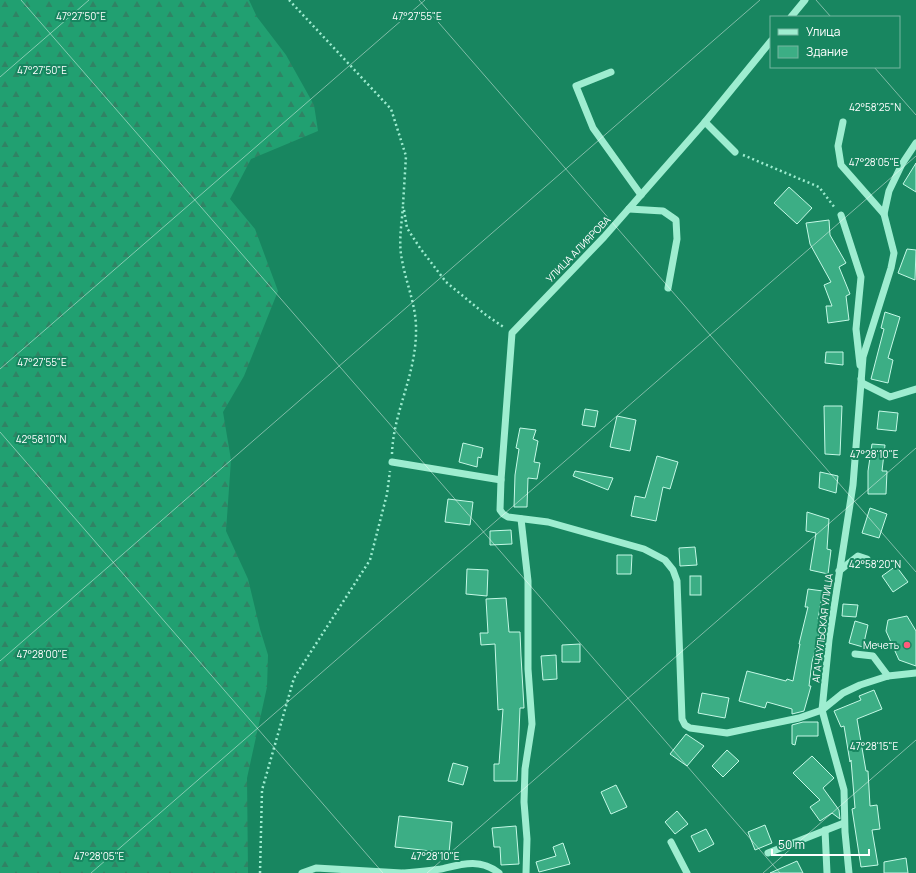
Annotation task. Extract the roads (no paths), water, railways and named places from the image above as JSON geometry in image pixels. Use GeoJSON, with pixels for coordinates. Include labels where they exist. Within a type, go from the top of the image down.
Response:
{"type":"FeatureCollection","features":[{"type":"Feature","properties":{"kind":"street"},"geometry":{"type":"LineString","coordinates":[[792,16],[805,0]]}},
{"type":"Feature","properties":{"kind":"street","name":"УЛИЦА АЛИЯРОВА"},"geometry":{"type":"LineString","coordinates":[[501,480],[512,333],[548,294],[581,264],[629,210],[705,122],[770,42]]}},
{"type":"Feature","properties":{"kind":"street"},"geometry":{"type":"LineString","coordinates":[[611,72],[576,86],[593,128],[641,195]]}},
{"type":"Feature","properties":{"kind":"street"},"geometry":{"type":"LineString","coordinates":[[705,122],[735,152]]}},
{"type":"Feature","properties":{"kind":"street"},"geometry":{"type":"LineString","coordinates":[[843,122],[838,146],[841,165],[884,214]]}},
{"type":"Feature","properties":{"kind":"street","name":"АГАЧАУЛЬСКАЯ УЛИЦА"},"geometry":{"type":"LineString","coordinates":[[849,873],[844,823],[844,790],[822,710],[829,640],[853,485],[863,357],[891,268],[894,253],[884,214],[889,191],[902,164],[916,143]]}},
{"type":"Feature","properties":{"kind":"street"},"geometry":{"type":"LineString","coordinates":[[629,210],[663,211],[676,220],[677,239],[668,288]]}},
{"type":"Feature","properties":{"kind":"street","name":"АГАЧАУЛЬСКАЯ УЛИЦА"},"geometry":{"type":"LineString","coordinates":[[841,215],[862,277],[856,329],[862,383]]}},
{"type":"Feature","properties":{"kind":"street"},"geometry":{"type":"LineString","coordinates":[[862,383],[890,398],[916,389]]}},
{"type":"Feature","properties":{"kind":"street"},"geometry":{"type":"LineString","coordinates":[[392,462],[501,480],[500,510],[508,517],[548,522],[591,533],[644,549],[665,560],[673,570],[677,581],[682,719],[685,725],[690,728],[727,733],[799,718],[822,710],[843,693],[860,685],[888,676],[916,673]]}},
{"type":"Feature","properties":{"kind":"street"},"geometry":{"type":"LineString","coordinates":[[521,518],[528,581],[528,669],[532,724],[525,769],[524,802],[527,839],[526,873]]}},
{"type":"Feature","properties":{"kind":"street"},"geometry":{"type":"LineString","coordinates":[[839,571],[858,556],[867,559]]}},
{"type":"Feature","properties":{"kind":"street"},"geometry":{"type":"LineString","coordinates":[[855,654],[873,656],[888,676]]}},
{"type":"Feature","properties":{"kind":"street"},"geometry":{"type":"LineString","coordinates":[[768,853],[844,823]]}},
{"type":"Feature","properties":{"kind":"street"},"geometry":{"type":"LineString","coordinates":[[825,830],[827,873]]}},
{"type":"Feature","properties":{"kind":"street"},"geometry":{"type":"LineString","coordinates":[[671,842],[687,873]]}},
{"type":"Feature","properties":{"kind":"street"},"geometry":{"type":"LineString","coordinates":[[302,873],[316,868],[403,873],[440,869],[470,862],[494,868],[499,873]]}},
{"type":"Feature","properties":{"kind":"place","name":"Мечеть"},"geometry":{"type":"Point","coordinates":[907,645]}}]}
